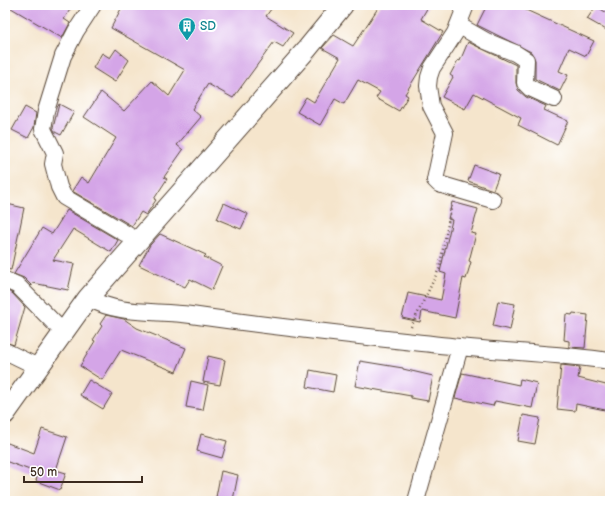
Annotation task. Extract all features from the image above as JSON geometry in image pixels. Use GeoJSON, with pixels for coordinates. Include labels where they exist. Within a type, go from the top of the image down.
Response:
{"type":"FeatureCollection","features":[{"type":"Feature","properties":{"kind":"main road"},"geometry":{"type":"LineString","coordinates":[[5,414],[88,298],[219,147],[307,49],[343,5]]}},
{"type":"Feature","properties":{"kind":"street"},"geometry":{"type":"LineString","coordinates":[[93,5],[76,31],[63,56],[46,111],[43,129],[55,153],[53,164],[59,187],[64,197],[138,241]]}},
{"type":"Feature","properties":{"kind":"street"},"geometry":{"type":"LineString","coordinates":[[466,5],[458,25],[444,51],[432,68],[428,86],[431,106],[445,132],[435,180],[439,184],[493,200]]}},
{"type":"Feature","properties":{"kind":"street"},"geometry":{"type":"LineString","coordinates":[[458,25],[486,41],[515,53],[526,60],[525,83],[530,88],[554,99]]}},
{"type":"Feature","properties":{"kind":"street"},"geometry":{"type":"LineString","coordinates":[[5,280],[17,286],[64,333]]}},
{"type":"Feature","properties":{"kind":"street"},"geometry":{"type":"LineString","coordinates":[[88,298],[102,305],[119,310],[175,313],[297,330],[405,340],[460,347],[572,356],[610,361]]}},
{"type":"Feature","properties":{"kind":"street"},"geometry":{"type":"LineString","coordinates":[[416,501],[460,347]]}},
{"type":"Feature","properties":{"kind":"street"},"geometry":{"type":"LineString","coordinates":[[5,352],[38,367]]}},
{"type":"Feature","properties":{"kind":"path"},"geometry":{"type":"LineString","coordinates":[[405,340],[439,269],[455,189]]}},
{"type":"Feature","properties":{"kind":"building"},"geometry":{"type":"Polygon","coordinates":[[[6,5],[73,5],[64,19],[70,23],[62,38],[6,5]]]}},
{"type":"Feature","properties":{"kind":"building"},"geometry":{"type":"Polygon","coordinates":[[[123,5],[274,5],[266,16],[293,33],[283,47],[274,42],[233,98],[208,84],[192,109],[201,117],[177,145],[183,150],[164,177],[167,179],[154,199],[156,200],[146,215],[141,212],[132,226],[72,191],[81,177],[89,183],[116,138],[84,117],[101,92],[124,111],[152,81],[169,96],[185,70],[111,28],[123,5]]]}},
{"type":"Feature","properties":{"kind":"building"},"geometry":{"type":"Polygon","coordinates":[[[380,5],[429,5],[421,19],[443,32],[405,94],[408,96],[399,111],[376,98],[380,92],[358,80],[344,104],[335,99],[320,125],[297,112],[306,97],[314,102],[340,58],[322,48],[334,35],[353,46],[380,5]]]}},
{"type":"Feature","properties":{"kind":"building"},"geometry":{"type":"Polygon","coordinates":[[[487,5],[515,5],[594,41],[586,56],[569,48],[559,71],[568,75],[560,91],[535,79],[535,60],[531,52],[477,25],[487,5]]]}},
{"type":"Feature","properties":{"kind":"building"},"geometry":{"type":"Polygon","coordinates":[[[596,6],[610,15],[610,32],[587,19],[596,6]]]}},
{"type":"Feature","properties":{"kind":"building"},"geometry":{"type":"Polygon","coordinates":[[[468,42],[516,65],[516,83],[518,90],[526,97],[546,106],[544,110],[568,121],[557,145],[518,125],[521,118],[474,93],[465,109],[442,97],[453,77],[450,75],[458,60],[460,61],[468,42]]]}},
{"type":"Feature","properties":{"kind":"building"},"geometry":{"type":"Polygon","coordinates":[[[116,49],[129,60],[115,82],[93,68],[102,53],[110,58],[116,49]]]}},
{"type":"Feature","properties":{"kind":"building"},"geometry":{"type":"Polygon","coordinates":[[[59,104],[74,112],[61,135],[55,132],[53,128],[59,104]]]}},
{"type":"Feature","properties":{"kind":"building"},"geometry":{"type":"Polygon","coordinates":[[[25,107],[36,113],[34,127],[28,138],[12,130],[25,107]]]}},
{"type":"Feature","properties":{"kind":"building"},"geometry":{"type":"Polygon","coordinates":[[[474,165],[499,174],[493,190],[468,181],[474,165]]]}},
{"type":"Feature","properties":{"kind":"building"},"geometry":{"type":"Polygon","coordinates":[[[452,202],[478,209],[471,233],[476,234],[469,261],[471,262],[466,279],[463,278],[455,318],[422,311],[420,322],[402,318],[408,293],[441,300],[446,274],[440,272],[452,220],[448,219],[452,202]]]}},
{"type":"Feature","properties":{"kind":"building"},"geometry":{"type":"Polygon","coordinates":[[[224,203],[248,214],[241,229],[217,219],[224,203]]]}},
{"type":"Feature","properties":{"kind":"building"},"geometry":{"type":"Polygon","coordinates":[[[7,204],[24,208],[11,270],[5,269],[5,211],[7,204]]]}},
{"type":"Feature","properties":{"kind":"building"},"geometry":{"type":"Polygon","coordinates":[[[67,210],[118,240],[111,252],[73,229],[53,260],[74,264],[68,290],[33,283],[32,286],[24,278],[14,274],[42,228],[52,234],[67,210]]]}},
{"type":"Feature","properties":{"kind":"building"},"geometry":{"type":"Polygon","coordinates":[[[160,234],[206,255],[204,257],[222,266],[212,290],[190,279],[185,287],[139,265],[150,245],[160,234]]]}},
{"type":"Feature","properties":{"kind":"building"},"geometry":{"type":"Polygon","coordinates":[[[5,290],[12,293],[25,307],[14,345],[5,342],[5,290]]]}},
{"type":"Feature","properties":{"kind":"building"},"geometry":{"type":"Polygon","coordinates":[[[498,301],[515,304],[510,330],[493,326],[498,301]]]}},
{"type":"Feature","properties":{"kind":"building"},"geometry":{"type":"Polygon","coordinates":[[[573,313],[588,315],[585,348],[569,347],[569,341],[564,340],[566,314],[572,315],[573,313]]]}},
{"type":"Feature","properties":{"kind":"building"},"geometry":{"type":"Polygon","coordinates":[[[106,315],[124,319],[137,328],[186,348],[176,372],[121,350],[102,380],[80,366],[95,341],[93,340],[102,326],[100,324],[106,315]]]}},
{"type":"Feature","properties":{"kind":"building"},"geometry":{"type":"Polygon","coordinates":[[[208,356],[225,360],[220,385],[203,382],[208,356]]]}},
{"type":"Feature","properties":{"kind":"building"},"geometry":{"type":"Polygon","coordinates":[[[360,361],[403,368],[433,376],[428,401],[411,398],[411,396],[355,386],[360,361]]]}},
{"type":"Feature","properties":{"kind":"building"},"geometry":{"type":"Polygon","coordinates":[[[561,365],[580,367],[578,378],[610,386],[610,411],[576,404],[575,411],[557,409],[561,365]]]}},
{"type":"Feature","properties":{"kind":"building"},"geometry":{"type":"Polygon","coordinates":[[[310,370],[336,375],[333,392],[307,387],[310,370]]]}},
{"type":"Feature","properties":{"kind":"building"},"geometry":{"type":"Polygon","coordinates":[[[462,373],[519,385],[520,379],[537,383],[532,408],[495,401],[493,406],[455,398],[462,373]]]}},
{"type":"Feature","properties":{"kind":"building"},"geometry":{"type":"Polygon","coordinates":[[[89,380],[112,394],[103,409],[80,395],[89,380]]]}},
{"type":"Feature","properties":{"kind":"building"},"geometry":{"type":"Polygon","coordinates":[[[191,381],[208,385],[203,410],[186,407],[191,381]]]}},
{"type":"Feature","properties":{"kind":"building"},"geometry":{"type":"Polygon","coordinates":[[[523,415],[540,418],[535,444],[518,441],[523,415]]]}},
{"type":"Feature","properties":{"kind":"building"},"geometry":{"type":"Polygon","coordinates":[[[42,429],[67,437],[56,470],[66,473],[60,490],[36,481],[38,473],[5,461],[5,442],[34,453],[42,429]]]}},
{"type":"Feature","properties":{"kind":"building"},"geometry":{"type":"Polygon","coordinates":[[[201,434],[227,441],[222,458],[197,451],[201,434]]]}},
{"type":"Feature","properties":{"kind":"building"},"geometry":{"type":"Polygon","coordinates":[[[221,471],[238,475],[233,500],[216,497],[221,471]]]}},
{"type":"Feature","properties":{"kind":"place","name":"SD"},"geometry":{"type":"Point","coordinates":[187,41]}}]}
